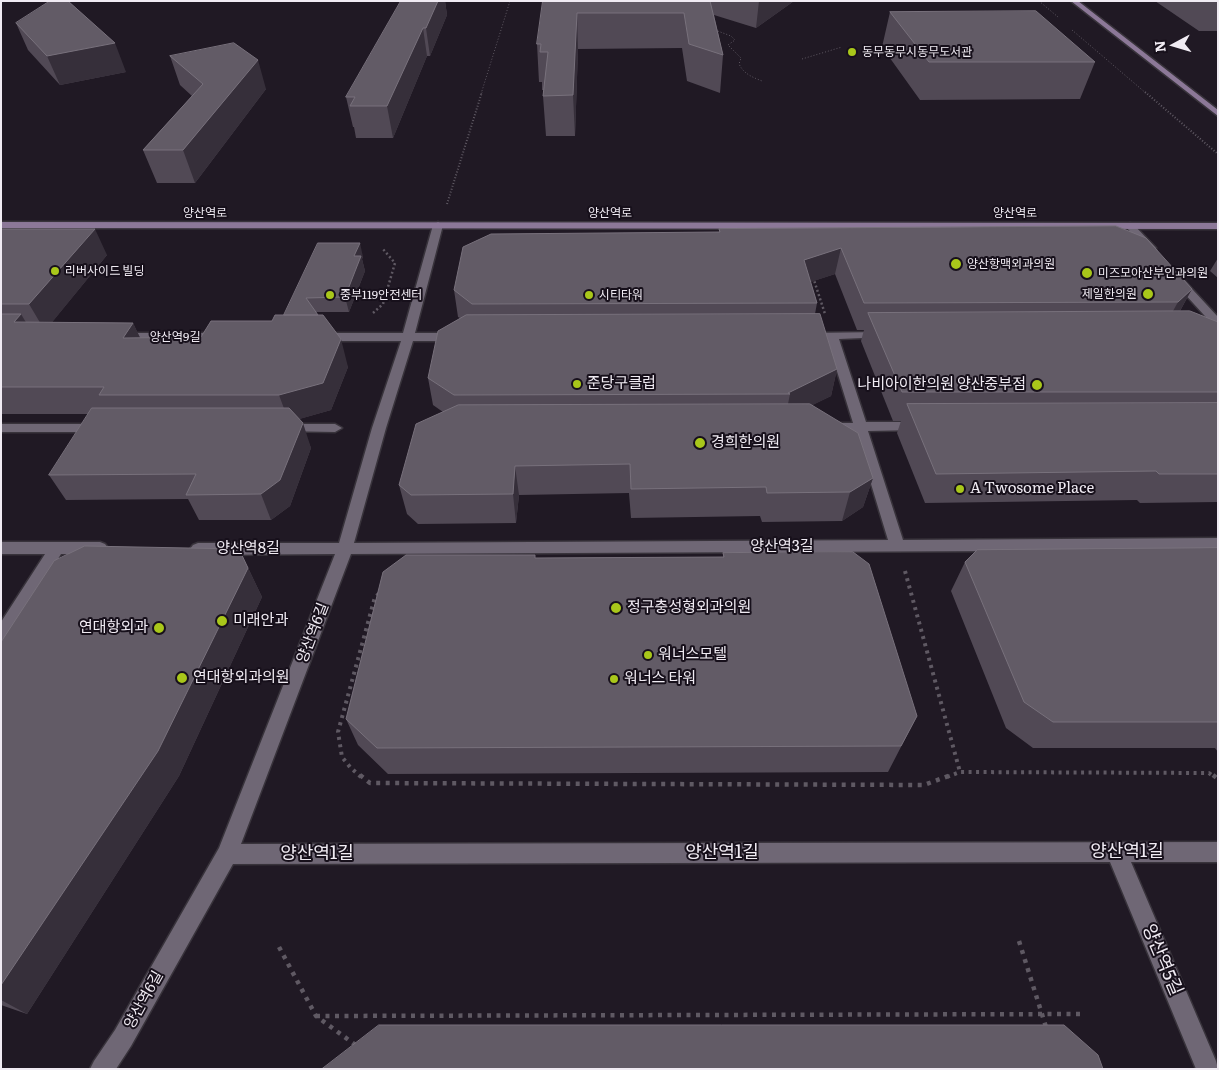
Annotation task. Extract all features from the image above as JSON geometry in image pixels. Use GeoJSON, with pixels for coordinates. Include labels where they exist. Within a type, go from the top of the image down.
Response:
{"type":"FeatureCollection","features":[{"type":"Feature","properties":{"kind":"street"},"geometry":{"type":"LineString","coordinates":[[1074,1],[1218,114]]}},
{"type":"Feature","properties":{"kind":"street","name":"양산역로"},"geometry":{"type":"LineString","coordinates":[[1,225],[1218,226]]}},
{"type":"Feature","properties":{"kind":"street","name":"양산역6길"},"geometry":{"type":"LineString","coordinates":[[102,1069],[123,1038],[227,854],[346,549],[379,428],[408,337],[438,225]]}},
{"type":"Feature","properties":{"kind":"street"},"geometry":{"type":"LineString","coordinates":[[1130,226],[1218,324]]}},
{"type":"Feature","properties":{"kind":"street"},"geometry":{"type":"LineString","coordinates":[[832,335],[898,547]]}},
{"type":"Feature","properties":{"kind":"street"},"geometry":{"type":"LineString","coordinates":[[793,336],[892,335]]}},
{"type":"Feature","properties":{"kind":"street","name":"양산역9길"},"geometry":{"type":"LineString","coordinates":[[108,336],[235,337]]}},
{"type":"Feature","properties":{"kind":"street"},"geometry":{"type":"LineString","coordinates":[[312,337],[468,337]]}},
{"type":"Feature","properties":{"kind":"street"},"geometry":{"type":"LineString","coordinates":[[815,427],[928,426]]}},
{"type":"Feature","properties":{"kind":"street"},"geometry":{"type":"LineString","coordinates":[[1,428],[109,428]]}},
{"type":"Feature","properties":{"kind":"street"},"geometry":{"type":"LineString","coordinates":[[266,428],[335,428]]}},
{"type":"Feature","properties":{"kind":"street","name":"양산역3길"},"geometry":{"type":"LineString","coordinates":[[346,549],[1218,544]]}},
{"type":"Feature","properties":{"kind":"street"},"geometry":{"type":"LineString","coordinates":[[1,548],[117,548]]}},
{"type":"Feature","properties":{"kind":"street"},"geometry":{"type":"LineString","coordinates":[[1,636],[57,548]]}},
{"type":"Feature","properties":{"kind":"street","name":"양산역8길"},"geometry":{"type":"LineString","coordinates":[[186,549],[346,549]]}},
{"type":"Feature","properties":{"kind":"street","name":"양산역5길"},"geometry":{"type":"LineString","coordinates":[[1116,852],[1208,1069]]}},
{"type":"Feature","properties":{"kind":"street","name":"양산역1길"},"geometry":{"type":"LineString","coordinates":[[227,854],[1218,852]]}},
{"type":"Feature","properties":{"kind":"path"},"geometry":{"type":"LineString","coordinates":[[446,208],[510,1]]}},
{"type":"Feature","properties":{"kind":"path"},"geometry":{"type":"LineString","coordinates":[[1039,1],[1060,20]]}},
{"type":"Feature","properties":{"kind":"path"},"geometry":{"type":"LineString","coordinates":[[1068,26],[1218,154]]}},
{"type":"Feature","properties":{"kind":"path"},"geometry":{"type":"LineString","coordinates":[[708,30],[717,30],[731,36],[735,40],[728,45],[741,58],[738,64],[740,69],[762,81]]}},
{"type":"Feature","properties":{"kind":"path"},"geometry":{"type":"LineString","coordinates":[[802,59],[842,47]]}},
{"type":"Feature","properties":{"kind":"path"},"geometry":{"type":"LineString","coordinates":[[370,315],[383,304],[395,263],[384,249],[378,247]]}},
{"type":"Feature","properties":{"kind":"path"},"geometry":{"type":"LineString","coordinates":[[812,273],[827,319]]}},
{"type":"Feature","properties":{"kind":"path"},"geometry":{"type":"LineString","coordinates":[[898,547],[960,772]]}},
{"type":"Feature","properties":{"kind":"path"},"geometry":{"type":"LineString","coordinates":[[382,591],[375,597],[338,732],[338,750],[348,766],[370,783],[924,785],[960,772],[1209,773],[1218,779]]}},
{"type":"Feature","properties":{"kind":"path"},"geometry":{"type":"LineString","coordinates":[[1019,941],[1047,1030]]}},
{"type":"Feature","properties":{"kind":"path"},"geometry":{"type":"LineString","coordinates":[[279,947],[316,1016],[364,1051]]}},
{"type":"Feature","properties":{"kind":"path"},"geometry":{"type":"LineString","coordinates":[[316,1016],[1083,1014]]}},
{"type":"Feature","properties":{"kind":"building"},"geometry":{"type":"Polygon","coordinates":[[[50,1],[68,1],[115,43],[47,56],[16,23],[50,1]]]}},
{"type":"Feature","properties":{"kind":"building"},"geometry":{"type":"Polygon","coordinates":[[[401,1],[438,1],[426,28],[423,28],[387,106],[350,106],[355,97],[346,97],[401,1]]]}},
{"type":"Feature","properties":{"kind":"building"},"geometry":{"type":"Polygon","coordinates":[[[543,1],[710,1],[723,55],[689,44],[684,13],[577,13],[573,95],[543,96],[548,52],[540,52],[541,44],[537,44],[543,1]]]}},
{"type":"Feature","properties":{"kind":"building"},"geometry":{"type":"Polygon","coordinates":[[[1036,11],[1095,62],[929,62],[890,12],[1036,11]]]}},
{"type":"Feature","properties":{"kind":"building"},"geometry":{"type":"Polygon","coordinates":[[[234,43],[258,60],[183,150],[143,150],[203,84],[170,56],[234,43]]]}},
{"type":"Feature","properties":{"kind":"building"},"geometry":{"type":"Polygon","coordinates":[[[1116,226],[1146,238],[1192,289],[1178,302],[864,303],[841,248],[804,260],[817,303],[472,304],[454,290],[463,247],[491,234],[720,232],[719,229],[1116,226]]]}},
{"type":"Feature","properties":{"kind":"building"},"geometry":{"type":"Polygon","coordinates":[[[1,229],[95,229],[29,304],[1,304],[1,229]]]}},
{"type":"Feature","properties":{"kind":"building","name":"중부119안전센터"},"geometry":{"type":"Polygon","coordinates":[[[318,243],[360,243],[354,256],[361,256],[345,297],[306,298],[318,315],[284,315],[318,243]]]}},
{"type":"Feature","properties":{"kind":"building"},"geometry":{"type":"Polygon","coordinates":[[[1190,311],[1218,322],[1218,392],[902,392],[868,313],[1190,311]]]}},
{"type":"Feature","properties":{"kind":"building"},"geometry":{"type":"Polygon","coordinates":[[[1,314],[21,314],[14,322],[133,323],[123,338],[201,337],[211,321],[272,321],[275,315],[323,315],[341,339],[323,383],[279,395],[99,395],[104,387],[1,387],[1,314]]]}},
{"type":"Feature","properties":{"kind":"building"},"geometry":{"type":"Polygon","coordinates":[[[820,314],[837,369],[788,393],[790,394],[454,395],[428,378],[438,331],[466,315],[820,314]]]}},
{"type":"Feature","properties":{"kind":"building"},"geometry":{"type":"Polygon","coordinates":[[[1218,403],[1218,474],[1159,474],[1156,471],[936,474],[907,404],[1218,403]]]}},
{"type":"Feature","properties":{"kind":"building"},"geometry":{"type":"Polygon","coordinates":[[[810,404],[858,433],[873,478],[850,492],[767,493],[766,487],[631,489],[630,464],[515,466],[513,494],[411,495],[399,485],[416,424],[458,405],[810,404]]]}},
{"type":"Feature","properties":{"kind":"building"},"geometry":{"type":"Polygon","coordinates":[[[92,408],[289,408],[303,423],[280,480],[261,494],[186,495],[196,474],[49,475],[92,408]]]}},
{"type":"Feature","properties":{"kind":"building"},"geometry":{"type":"Polygon","coordinates":[[[85,546],[239,549],[248,568],[158,751],[1,985],[1,642],[54,561],[85,546]]]}},
{"type":"Feature","properties":{"kind":"building"},"geometry":{"type":"Polygon","coordinates":[[[1218,548],[1218,722],[1053,722],[1024,702],[965,562],[977,550],[1218,548]]]}},
{"type":"Feature","properties":{"kind":"building"},"geometry":{"type":"Polygon","coordinates":[[[853,552],[869,564],[917,716],[901,746],[377,748],[346,719],[383,572],[406,555],[535,555],[535,558],[724,557],[723,553],[853,552]]]}},
{"type":"Feature","properties":{"kind":"building"},"geometry":{"type":"Polygon","coordinates":[[[379,1025],[1064,1025],[1098,1055],[1103,1069],[322,1069],[379,1025]]]}},
{"type":"Feature","properties":{"kind":"place","name":"동무동무시동무도서관"},"geometry":{"type":"Point","coordinates":[852,52]}},
{"type":"Feature","properties":{"kind":"place","name":"양산항맥외과의원"},"geometry":{"type":"Point","coordinates":[956,264]}},
{"type":"Feature","properties":{"kind":"place","name":"리버사이드 빌딩"},"geometry":{"type":"Point","coordinates":[55,271]}},
{"type":"Feature","properties":{"kind":"place","name":"미즈모아산부인과의원"},"geometry":{"type":"Point","coordinates":[1087,273]}},
{"type":"Feature","properties":{"kind":"place","name":"제일한의원"},"geometry":{"type":"Point","coordinates":[1148,294]}},
{"type":"Feature","properties":{"kind":"place","name":"중부119안전센터"},"geometry":{"type":"Point","coordinates":[330,295]}},
{"type":"Feature","properties":{"kind":"place","name":"시티타워"},"geometry":{"type":"Point","coordinates":[589,295]}},
{"type":"Feature","properties":{"kind":"place","name":"준당구클럽"},"geometry":{"type":"Point","coordinates":[577,384]}},
{"type":"Feature","properties":{"kind":"place","name":"나비아이한의원 양산중부점"},"geometry":{"type":"Point","coordinates":[1037,385]}},
{"type":"Feature","properties":{"kind":"place","name":"경희한의원"},"geometry":{"type":"Point","coordinates":[700,443]}},
{"type":"Feature","properties":{"kind":"place","name":"A Twosome Place"},"geometry":{"type":"Point","coordinates":[960,489]}},
{"type":"Feature","properties":{"kind":"place","name":"정구충성형외과의원"},"geometry":{"type":"Point","coordinates":[616,608]}},
{"type":"Feature","properties":{"kind":"place","name":"미래안과"},"geometry":{"type":"Point","coordinates":[222,621]}},
{"type":"Feature","properties":{"kind":"place","name":"연대항외과"},"geometry":{"type":"Point","coordinates":[159,628]}},
{"type":"Feature","properties":{"kind":"place","name":"워너스모텔"},"geometry":{"type":"Point","coordinates":[648,655]}},
{"type":"Feature","properties":{"kind":"place","name":"연대항외과의원"},"geometry":{"type":"Point","coordinates":[182,678]}},
{"type":"Feature","properties":{"kind":"place","name":"워너스 타워"},"geometry":{"type":"Point","coordinates":[614,679]}}]}
